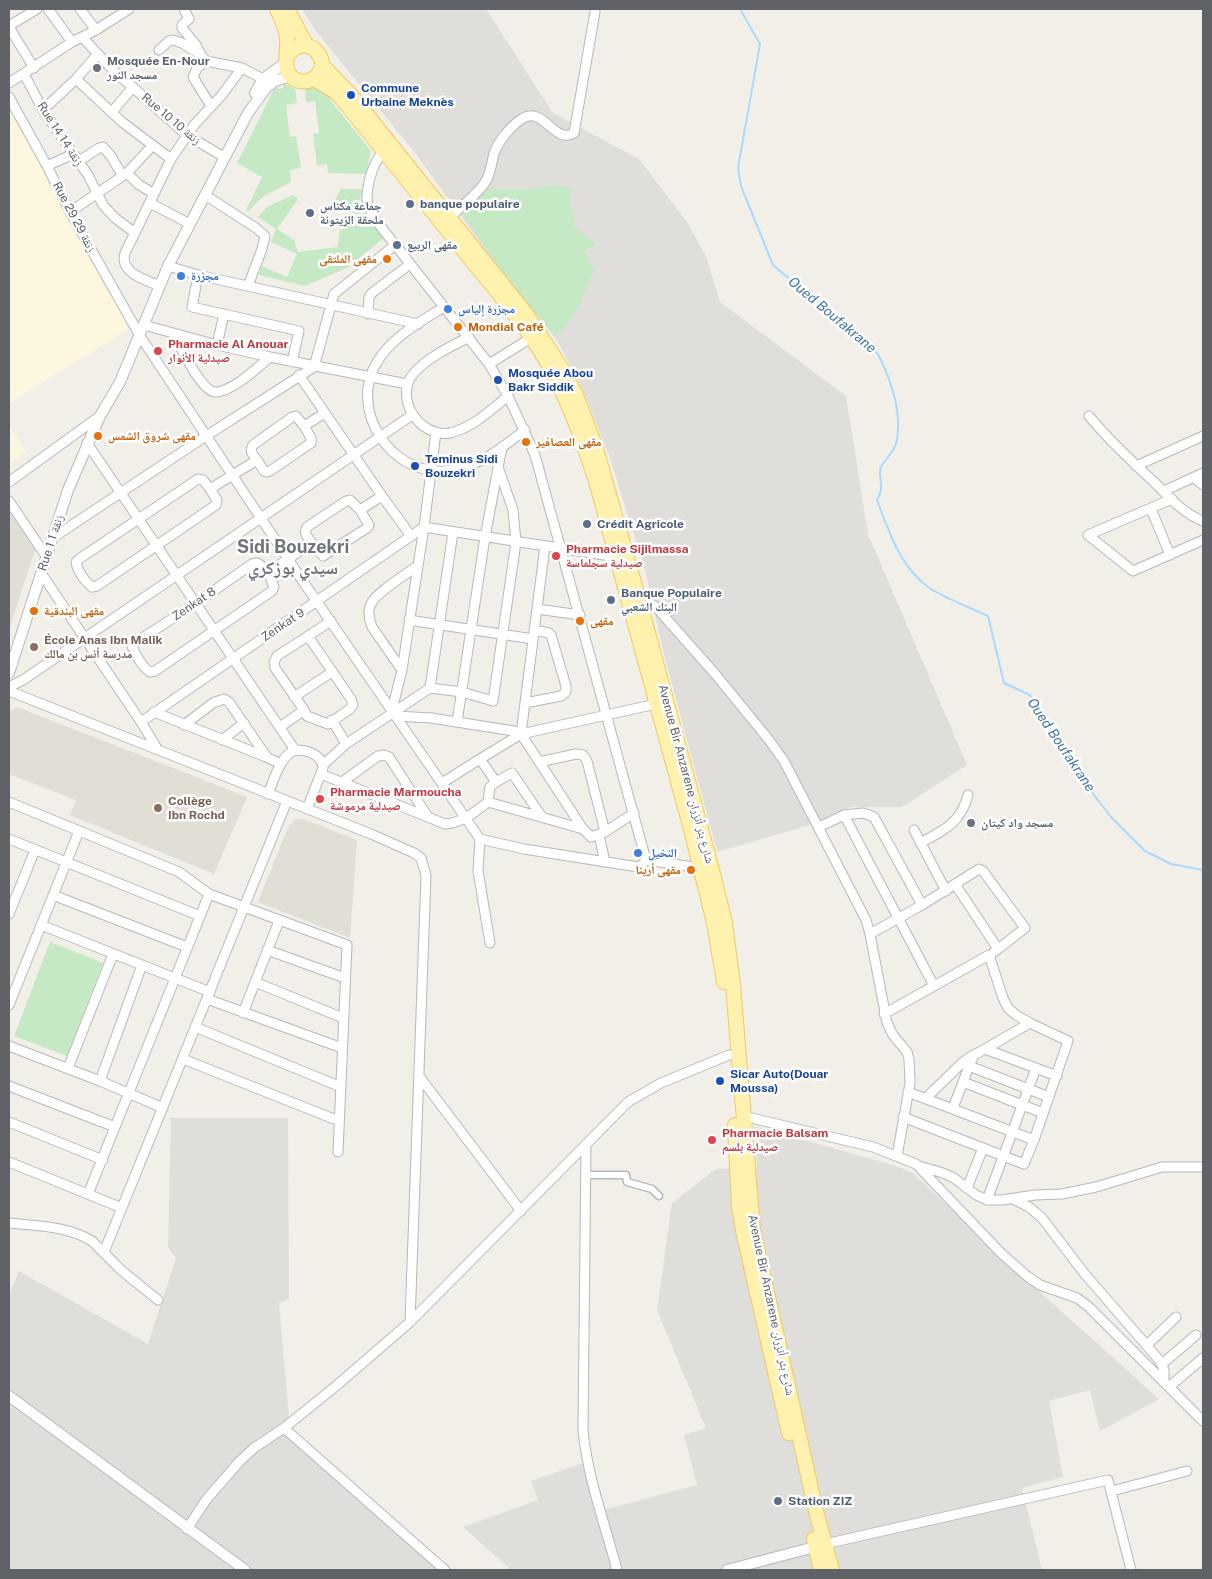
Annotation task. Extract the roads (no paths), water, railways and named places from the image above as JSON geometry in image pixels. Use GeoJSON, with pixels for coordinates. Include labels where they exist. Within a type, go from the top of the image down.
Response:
{"type":"FeatureCollection","features":[{"type":"Feature","properties":{"kind":"main road"},"geometry":{"type":"LineString","coordinates":[[277,9],[285,29],[288,65]]}},
{"type":"Feature","properties":{"kind":"main road","name":"Avenue Bir Anzarene شارع بئر أنزران"},"geometry":{"type":"LineString","coordinates":[[287,9],[307,46],[318,52],[322,64],[351,95],[387,147]]}},
{"type":"Feature","properties":{"kind":"main road"},"geometry":{"type":"LineString","coordinates":[[288,65],[296,47],[307,46]]}},
{"type":"Feature","properties":{"kind":"main road"},"geometry":{"type":"LineString","coordinates":[[314,78],[320,71],[322,64]]}},
{"type":"Feature","properties":{"kind":"main road","name":"Avenue Bir Anzarene شارع بئر أنزران"},"geometry":{"type":"LineString","coordinates":[[288,65],[295,79],[304,82],[314,78],[339,95],[387,147],[446,220],[528,315],[556,358],[575,393],[602,464],[704,838],[724,923],[732,978],[753,1230],[821,1546],[821,1570]]}},
{"type":"Feature","properties":{"kind":"main road","name":"Avenue Bir Anzarene شارع بئر أنزران"},"geometry":{"type":"LineString","coordinates":[[446,220],[531,338],[554,374],[583,440],[617,557],[692,834],[714,923],[720,958],[729,1055],[739,1207],[744,1235],[821,1546],[832,1570]]}},
{"type":"Feature","properties":{"kind":"street"},"geometry":{"type":"LineString","coordinates":[[34,68],[9,26],[37,9]]}},
{"type":"Feature","properties":{"kind":"street","name":"Rue 10 زنقة 10"},"geometry":{"type":"LineString","coordinates":[[48,9],[77,40],[97,55],[187,135],[224,157]]}},
{"type":"Feature","properties":{"kind":"street"},"geometry":{"type":"LineString","coordinates":[[80,9],[96,30]]}},
{"type":"Feature","properties":{"kind":"street"},"geometry":{"type":"LineString","coordinates":[[9,83],[129,9]]}},
{"type":"Feature","properties":{"kind":"street"},"geometry":{"type":"LineString","coordinates":[[184,9],[189,19],[182,25],[182,28],[204,58]]}},
{"type":"Feature","properties":{"kind":"street"},"geometry":{"type":"LineString","coordinates":[[446,220],[486,181],[499,144],[522,119],[534,116],[560,135],[568,136],[574,133],[595,12]]}},
{"type":"Feature","properties":{"kind":"street"},"geometry":{"type":"LineString","coordinates":[[159,50],[166,42],[172,40],[182,43],[204,58],[242,68],[263,79]]}},
{"type":"Feature","properties":{"kind":"street"},"geometry":{"type":"LineString","coordinates":[[43,110],[76,79],[97,55]]}},
{"type":"Feature","properties":{"kind":"street"},"geometry":{"type":"LineString","coordinates":[[204,58],[193,77],[211,106]]}},
{"type":"Feature","properties":{"kind":"street"},"geometry":{"type":"LineString","coordinates":[[248,113],[252,99],[263,79],[288,65]]}},
{"type":"Feature","properties":{"kind":"street"},"geometry":{"type":"LineString","coordinates":[[248,113],[266,88],[275,82],[288,65]]}},
{"type":"Feature","properties":{"kind":"street"},"geometry":{"type":"LineString","coordinates":[[160,286],[134,273],[125,265],[124,256],[171,159],[187,135],[242,68]]}},
{"type":"Feature","properties":{"kind":"street","name":"Rue 14 زنقة 14"},"geometry":{"type":"LineString","coordinates":[[24,74],[43,110],[76,157],[103,204],[115,218],[135,233]]}},
{"type":"Feature","properties":{"kind":"street"},"geometry":{"type":"LineString","coordinates":[[76,79],[152,146],[171,159]]}},
{"type":"Feature","properties":{"kind":"street"},"geometry":{"type":"LineString","coordinates":[[112,112],[133,87]]}},
{"type":"Feature","properties":{"kind":"street","name":"Rue 29 زنقة 29"},"geometry":{"type":"LineString","coordinates":[[9,97],[70,212],[140,336],[232,476],[480,838]]}},
{"type":"Feature","properties":{"kind":"street","name":"Rue 1 زنقة 1"},"geometry":{"type":"LineString","coordinates":[[9,672],[68,490],[87,443],[120,382],[168,266],[248,113]]}},
{"type":"Feature","properties":{"kind":"street"},"geometry":{"type":"LineString","coordinates":[[70,212],[124,174],[152,146]]}},
{"type":"Feature","properties":{"kind":"street"},"geometry":{"type":"LineString","coordinates":[[47,166],[103,147],[124,174],[154,194]]}},
{"type":"Feature","properties":{"kind":"street"},"geometry":{"type":"LineString","coordinates":[[387,147],[377,160],[372,173],[367,200],[374,218],[489,364],[525,430],[535,455],[562,549],[646,860]]}},
{"type":"Feature","properties":{"kind":"street"},"geometry":{"type":"LineString","coordinates":[[205,195],[256,228],[265,236],[248,286]]}},
{"type":"Feature","properties":{"kind":"street"},"geometry":{"type":"LineString","coordinates":[[150,203],[190,224]]}},
{"type":"Feature","properties":{"kind":"street"},"geometry":{"type":"LineString","coordinates":[[52,539],[206,436],[314,367],[332,298],[336,292],[395,245]]}},
{"type":"Feature","properties":{"kind":"street"},"geometry":{"type":"LineString","coordinates":[[368,314],[369,297],[372,293],[410,264]]}},
{"type":"Feature","properties":{"kind":"street"},"geometry":{"type":"LineString","coordinates":[[168,266],[198,275],[330,306],[418,324]]}},
{"type":"Feature","properties":{"kind":"street"},"geometry":{"type":"LineString","coordinates":[[198,275],[192,306],[299,331],[292,362]]}},
{"type":"Feature","properties":{"kind":"street"},"geometry":{"type":"LineString","coordinates":[[444,307],[399,337],[377,362],[370,376],[368,405],[380,436],[390,450],[401,460],[431,471],[460,469],[488,457],[525,430]]}},
{"type":"Feature","properties":{"kind":"street"},"geometry":{"type":"LineString","coordinates":[[217,345],[224,314]]}},
{"type":"Feature","properties":{"kind":"street"},"geometry":{"type":"LineString","coordinates":[[144,325],[217,345],[314,367],[407,384]]}},
{"type":"Feature","properties":{"kind":"street"},"geometry":{"type":"LineString","coordinates":[[173,333],[204,385],[215,392],[229,388],[239,382],[270,357]]}},
{"type":"Feature","properties":{"kind":"street"},"geometry":{"type":"LineString","coordinates":[[469,337],[445,350],[413,373],[407,384],[408,404],[412,415],[427,428],[436,432],[448,433],[460,430],[474,422],[508,396]]}},
{"type":"Feature","properties":{"kind":"street"},"geometry":{"type":"LineString","coordinates":[[489,364],[531,338]]}},
{"type":"Feature","properties":{"kind":"street"},"geometry":{"type":"LineString","coordinates":[[299,375],[411,536]]}},
{"type":"Feature","properties":{"kind":"street"},"geometry":{"type":"LineString","coordinates":[[304,426],[325,413]]}},
{"type":"Feature","properties":{"kind":"street"},"geometry":{"type":"LineString","coordinates":[[9,689],[412,415]]}},
{"type":"Feature","properties":{"kind":"street"},"geometry":{"type":"LineString","coordinates":[[9,482],[100,416]]}},
{"type":"Feature","properties":{"kind":"street"},"geometry":{"type":"LineString","coordinates":[[296,416],[311,438],[310,443],[267,472],[264,471],[257,460],[251,452],[253,445],[296,416]]}},
{"type":"Feature","properties":{"kind":"street"},"geometry":{"type":"LineString","coordinates":[[1089,416],[1136,466],[1172,499],[1203,521]]}},
{"type":"Feature","properties":{"kind":"street"},"geometry":{"type":"LineString","coordinates":[[394,713],[424,527],[436,432]]}},
{"type":"Feature","properties":{"kind":"street"},"geometry":{"type":"LineString","coordinates":[[1136,466],[1203,436]]}},
{"type":"Feature","properties":{"kind":"street"},"geometry":{"type":"LineString","coordinates":[[87,443],[295,750]]}},
{"type":"Feature","properties":{"kind":"street"},"geometry":{"type":"LineString","coordinates":[[457,722],[502,447]]}},
{"type":"Feature","properties":{"kind":"street"},"geometry":{"type":"LineString","coordinates":[[210,489],[257,460]]}},
{"type":"Feature","properties":{"kind":"street"},"geometry":{"type":"LineString","coordinates":[[307,808],[323,765],[346,744],[430,688],[462,692],[493,700],[516,542],[513,510],[498,467]]}},
{"type":"Feature","properties":{"kind":"street"},"geometry":{"type":"LineString","coordinates":[[1164,491],[1203,474]]}},
{"type":"Feature","properties":{"kind":"street"},"geometry":{"type":"LineString","coordinates":[[1194,478],[1203,485]]}},
{"type":"Feature","properties":{"kind":"street"},"geometry":{"type":"LineString","coordinates":[[198,479],[203,480],[210,489],[217,500],[216,505],[97,586],[92,587],[88,584],[76,566],[76,562],[79,559],[198,479]]}},
{"type":"Feature","properties":{"kind":"street"},"geometry":{"type":"LineString","coordinates":[[360,510],[382,496]]}},
{"type":"Feature","properties":{"kind":"street"},"geometry":{"type":"LineString","coordinates":[[1172,499],[1088,535],[1133,570],[1203,540]]}},
{"type":"Feature","properties":{"kind":"street"},"geometry":{"type":"LineString","coordinates":[[9,501],[46,556]]}},
{"type":"Feature","properties":{"kind":"street"},"geometry":{"type":"LineString","coordinates":[[346,501],[354,502],[360,510],[368,522],[367,528],[323,556],[306,534],[305,530],[307,527],[346,501]]}},
{"type":"Feature","properties":{"kind":"street"},"geometry":{"type":"LineString","coordinates":[[1151,509],[1170,554]]}},
{"type":"Feature","properties":{"kind":"street"},"geometry":{"type":"LineString","coordinates":[[424,527],[617,557]]}},
{"type":"Feature","properties":{"kind":"street","name":"Zenkat 9"},"geometry":{"type":"LineString","coordinates":[[141,722],[424,527]]}},
{"type":"Feature","properties":{"kind":"street"},"geometry":{"type":"LineString","coordinates":[[430,688],[454,532]]}},
{"type":"Feature","properties":{"kind":"street"},"geometry":{"type":"LineString","coordinates":[[213,630],[272,591],[273,583],[267,573],[312,543]]}},
{"type":"Feature","properties":{"kind":"street"},"geometry":{"type":"LineString","coordinates":[[521,734],[545,546]]}},
{"type":"Feature","properties":{"kind":"street","name":"Zenkat 8"},"geometry":{"type":"LineString","coordinates":[[213,630],[155,671],[150,672],[146,670],[132,646],[252,564],[257,563],[261,565],[267,573]]}},
{"type":"Feature","properties":{"kind":"street"},"geometry":{"type":"LineString","coordinates":[[402,670],[372,627],[369,621],[369,609],[370,604],[377,595],[418,566]]}},
{"type":"Feature","properties":{"kind":"street"},"geometry":{"type":"LineString","coordinates":[[41,572],[158,750]]}},
{"type":"Feature","properties":{"kind":"street"},"geometry":{"type":"LineString","coordinates":[[639,601],[656,607],[770,740],[784,762],[858,903],[870,934],[884,1014],[893,1034],[909,1059],[910,1083],[897,1156]]}},
{"type":"Feature","properties":{"kind":"street"},"geometry":{"type":"LineString","coordinates":[[537,609],[580,615]]}},
{"type":"Feature","properties":{"kind":"street"},"geometry":{"type":"LineString","coordinates":[[409,620],[503,635],[533,635],[549,632],[552,635],[566,692],[561,696],[525,703]]}},
{"type":"Feature","properties":{"kind":"street"},"geometry":{"type":"LineString","coordinates":[[331,621],[277,656],[274,662],[275,668],[304,713],[332,724],[346,744]]}},
{"type":"Feature","properties":{"kind":"street"},"geometry":{"type":"LineString","coordinates":[[308,636],[352,699],[353,705],[350,709],[332,724]]}},
{"type":"Feature","properties":{"kind":"street"},"geometry":{"type":"LineString","coordinates":[[294,697],[332,672]]}},
{"type":"Feature","properties":{"kind":"street"},"geometry":{"type":"LineString","coordinates":[[9,689],[307,808],[414,853],[421,858],[426,875],[410,1322]]}},
{"type":"Feature","properties":{"kind":"street"},"geometry":{"type":"LineString","coordinates":[[184,725],[213,703],[221,699],[229,702],[266,757]]}},
{"type":"Feature","properties":{"kind":"street"},"geometry":{"type":"LineString","coordinates":[[442,784],[521,734],[656,704]]}},
{"type":"Feature","properties":{"kind":"street"},"geometry":{"type":"LineString","coordinates":[[154,712],[281,764]]}},
{"type":"Feature","properties":{"kind":"street"},"geometry":{"type":"LineString","coordinates":[[280,727],[304,713]]}},
{"type":"Feature","properties":{"kind":"street"},"geometry":{"type":"LineString","coordinates":[[394,713],[514,731],[521,734],[583,829],[591,837],[602,833],[634,814]]}},
{"type":"Feature","properties":{"kind":"street"},"geometry":{"type":"LineString","coordinates":[[222,740],[244,723]]}},
{"type":"Feature","properties":{"kind":"street"},"geometry":{"type":"LineString","coordinates":[[268,794],[281,764],[288,754],[295,750],[311,752],[319,758],[323,765]]}},
{"type":"Feature","properties":{"kind":"street"},"geometry":{"type":"LineString","coordinates":[[539,762],[576,754],[583,755],[587,761],[602,833],[605,862]]}},
{"type":"Feature","properties":{"kind":"street"},"geometry":{"type":"LineString","coordinates":[[342,782],[378,756],[384,755],[389,757],[428,817]]}},
{"type":"Feature","properties":{"kind":"street"},"geometry":{"type":"LineString","coordinates":[[480,759],[496,782]]}},
{"type":"Feature","properties":{"kind":"street"},"geometry":{"type":"LineString","coordinates":[[321,774],[445,824],[454,824],[488,802],[490,787],[512,773],[542,817]]}},
{"type":"Feature","properties":{"kind":"street"},"geometry":{"type":"LineString","coordinates":[[920,843],[940,833],[956,820],[968,795]]}},
{"type":"Feature","properties":{"kind":"street"},"geometry":{"type":"LineString","coordinates":[[104,1252],[287,801]]}},
{"type":"Feature","properties":{"kind":"street"},"geometry":{"type":"LineString","coordinates":[[9,802],[179,872],[209,894],[347,945],[338,1152]]}},
{"type":"Feature","properties":{"kind":"street"},"geometry":{"type":"LineString","coordinates":[[488,802],[583,829]]}},
{"type":"Feature","properties":{"kind":"street"},"geometry":{"type":"LineString","coordinates":[[819,827],[844,815],[863,813],[874,817],[922,905]]}},
{"type":"Feature","properties":{"kind":"street"},"geometry":{"type":"LineString","coordinates":[[844,815],[934,986]]}},
{"type":"Feature","properties":{"kind":"street"},"geometry":{"type":"LineString","coordinates":[[914,830],[946,891]]}},
{"type":"Feature","properties":{"kind":"street"},"geometry":{"type":"LineString","coordinates":[[9,1005],[13,984],[41,925],[79,831]]}},
{"type":"Feature","properties":{"kind":"street"},"geometry":{"type":"LineString","coordinates":[[490,943],[478,871],[480,838],[524,849],[638,867],[646,860],[700,868]]}},
{"type":"Feature","properties":{"kind":"street"},"geometry":{"type":"LineString","coordinates":[[9,839],[200,916]]}},
{"type":"Feature","properties":{"kind":"street"},"geometry":{"type":"LineString","coordinates":[[9,914],[35,850]]}},
{"type":"Feature","properties":{"kind":"street"},"geometry":{"type":"LineString","coordinates":[[870,934],[946,891],[974,870],[979,869],[983,871],[1023,924],[1024,928],[989,956],[884,1014]]}},
{"type":"Feature","properties":{"kind":"street"},"geometry":{"type":"LineString","coordinates":[[955,884],[998,949]]}},
{"type":"Feature","properties":{"kind":"street"},"geometry":{"type":"LineString","coordinates":[[88,1194],[209,894]]}},
{"type":"Feature","properties":{"kind":"street"},"geometry":{"type":"LineString","coordinates":[[53,895],[187,947]]}},
{"type":"Feature","properties":{"kind":"street"},"geometry":{"type":"LineString","coordinates":[[243,1013],[279,921]]}},
{"type":"Feature","properties":{"kind":"street"},"geometry":{"type":"LineString","coordinates":[[41,925],[175,978],[243,1013],[342,1048]]}},
{"type":"Feature","properties":{"kind":"street"},"geometry":{"type":"LineString","coordinates":[[267,950],[345,978]]}},
{"type":"Feature","properties":{"kind":"street"},"geometry":{"type":"LineString","coordinates":[[68,1068],[113,954]]}},
{"type":"Feature","properties":{"kind":"street"},"geometry":{"type":"LineString","coordinates":[[903,1117],[1024,1164],[1068,1041],[1030,1023],[1008,1008],[989,956]]}},
{"type":"Feature","properties":{"kind":"street"},"geometry":{"type":"LineString","coordinates":[[100,1081],[142,965]]}},
{"type":"Feature","properties":{"kind":"street"},"geometry":{"type":"LineString","coordinates":[[255,982],[343,1018]]}},
{"type":"Feature","properties":{"kind":"street"},"geometry":{"type":"LineString","coordinates":[[926,1098],[963,1062],[1030,1023]]}},
{"type":"Feature","properties":{"kind":"street"},"geometry":{"type":"LineString","coordinates":[[195,1027],[340,1087]]}},
{"type":"Feature","properties":{"kind":"street"},"geometry":{"type":"LineString","coordinates":[[9,1046],[68,1068],[162,1108]]}},
{"type":"Feature","properties":{"kind":"street"},"geometry":{"type":"LineString","coordinates":[[985,1049],[1057,1076]]}},
{"type":"Feature","properties":{"kind":"street"},"geometry":{"type":"LineString","coordinates":[[187,1529],[216,1488],[239,1462],[254,1448],[284,1428],[410,1322],[521,1212],[613,1115],[628,1102],[661,1083],[729,1055]]}},
{"type":"Feature","properties":{"kind":"street"},"geometry":{"type":"LineString","coordinates":[[953,1108],[974,1055]]}},
{"type":"Feature","properties":{"kind":"street"},"geometry":{"type":"LineString","coordinates":[[182,1059],[339,1121]]}},
{"type":"Feature","properties":{"kind":"street"},"geometry":{"type":"LineString","coordinates":[[969,1066],[1049,1097]]}},
{"type":"Feature","properties":{"kind":"street"},"geometry":{"type":"LineString","coordinates":[[987,1200],[1036,1068]]}},
{"type":"Feature","properties":{"kind":"street"},"geometry":{"type":"LineString","coordinates":[[419,1076],[521,1212]]}},
{"type":"Feature","properties":{"kind":"street"},"geometry":{"type":"LineString","coordinates":[[962,1082],[1043,1113]]}},
{"type":"Feature","properties":{"kind":"street"},"geometry":{"type":"LineString","coordinates":[[9,1086],[115,1127]]}},
{"type":"Feature","properties":{"kind":"street"},"geometry":{"type":"LineString","coordinates":[[908,1092],[1034,1140]]}},
{"type":"Feature","properties":{"kind":"street"},"geometry":{"type":"LineString","coordinates":[[743,1116],[874,1147],[916,1164],[943,1172],[976,1195],[987,1200],[1062,1194],[1096,1187],[1162,1168],[1203,1167]]}},
{"type":"Feature","properties":{"kind":"street"},"geometry":{"type":"LineString","coordinates":[[9,1122],[103,1160]]}},
{"type":"Feature","properties":{"kind":"street"},"geometry":{"type":"LineString","coordinates":[[586,1144],[583,1432],[590,1473],[617,1570]]}},
{"type":"Feature","properties":{"kind":"street"},"geometry":{"type":"LineString","coordinates":[[967,1188],[983,1148]]}},
{"type":"Feature","properties":{"kind":"street"},"geometry":{"type":"LineString","coordinates":[[9,1162],[122,1208]]}},
{"type":"Feature","properties":{"kind":"street"},"geometry":{"type":"LineString","coordinates":[[916,1164],[1008,1259],[1040,1285],[1077,1298],[1089,1307],[1203,1421]]}},
{"type":"Feature","properties":{"kind":"street"},"geometry":{"type":"LineString","coordinates":[[586,1175],[626,1175],[627,1182],[652,1189],[659,1196]]}},
{"type":"Feature","properties":{"kind":"street"},"geometry":{"type":"LineString","coordinates":[[1013,1199],[1029,1206],[1042,1218],[1084,1273],[1162,1364],[1166,1385]]}},
{"type":"Feature","properties":{"kind":"street"},"geometry":{"type":"LineString","coordinates":[[9,1223],[45,1226],[72,1232],[92,1242],[128,1276],[158,1300]]}},
{"type":"Feature","properties":{"kind":"street"},"geometry":{"type":"LineString","coordinates":[[1147,1346],[1176,1317]]}},
{"type":"Feature","properties":{"kind":"street"},"geometry":{"type":"LineString","coordinates":[[1162,1364],[1196,1335]]}},
{"type":"Feature","properties":{"kind":"street"},"geometry":{"type":"LineString","coordinates":[[1166,1385],[1203,1358]]}},
{"type":"Feature","properties":{"kind":"street"},"geometry":{"type":"LineString","coordinates":[[9,1396],[245,1570]]}},
{"type":"Feature","properties":{"kind":"street"},"geometry":{"type":"LineString","coordinates":[[284,1428],[445,1570]]}},
{"type":"Feature","properties":{"kind":"street"},"geometry":{"type":"LineString","coordinates":[[1112,1491],[1187,1471]]}},
{"type":"Feature","properties":{"kind":"street"},"geometry":{"type":"LineString","coordinates":[[727,1570],[821,1546],[1108,1480],[1131,1570]]}},
{"type":"Feature","properties":{"kind":"waterway","name":"Oued Boufakrane"},"geometry":{"type":"LineString","coordinates":[[740,9],[760,44],[738,168],[741,186],[773,265],[878,354],[883,364],[897,410],[898,433],[895,447],[880,470],[881,490],[877,500],[896,548],[918,579],[928,587],[988,616],[1004,683],[1030,695],[1064,753],[1111,817],[1145,851],[1171,864],[1203,870]]}},
{"type":"Feature","properties":{"kind":"place","name":"Mosquée En-Nour مسجد النور"},"geometry":{"type":"Point","coordinates":[97,68]}},
{"type":"Feature","properties":{"kind":"place","name":"Commune Urbaine Meknès"},"geometry":{"type":"Point","coordinates":[351,95]}},
{"type":"Feature","properties":{"kind":"place","name":"banque populaire"},"geometry":{"type":"Point","coordinates":[410,204]}},
{"type":"Feature","properties":{"kind":"place","name":"جماعة مكناس ملحقة الزيتونة"},"geometry":{"type":"Point","coordinates":[310,213]}},
{"type":"Feature","properties":{"kind":"place","name":"مقهى الربيع"},"geometry":{"type":"Point","coordinates":[397,245]}},
{"type":"Feature","properties":{"kind":"place","name":"مقهى الملتقى"},"geometry":{"type":"Point","coordinates":[387,259]}},
{"type":"Feature","properties":{"kind":"place","name":"مجزرة"},"geometry":{"type":"Point","coordinates":[181,276]}},
{"type":"Feature","properties":{"kind":"place","name":"مجزرة إلياس"},"geometry":{"type":"Point","coordinates":[448,309]}},
{"type":"Feature","properties":{"kind":"place","name":"Mondial Café"},"geometry":{"type":"Point","coordinates":[458,327]}},
{"type":"Feature","properties":{"kind":"place","name":"Pharmacie Al Anouar صيدلية الأنوار"},"geometry":{"type":"Point","coordinates":[158,351]}},
{"type":"Feature","properties":{"kind":"place","name":"Mosquée Abou Bakr Siddik"},"geometry":{"type":"Point","coordinates":[498,380]}},
{"type":"Feature","properties":{"kind":"place","name":"مقهى شروق الشمس"},"geometry":{"type":"Point","coordinates":[98,436]}},
{"type":"Feature","properties":{"kind":"place","name":"مقهى العصافير"},"geometry":{"type":"Point","coordinates":[526,442]}},
{"type":"Feature","properties":{"kind":"place","name":"Teminus Sidi Bouzekri"},"geometry":{"type":"Point","coordinates":[415,466]}},
{"type":"Feature","properties":{"kind":"place","name":"Crédit Agricole"},"geometry":{"type":"Point","coordinates":[587,524]}},
{"type":"Feature","properties":{"kind":"place","name":"Pharmacie Sijilmassa صيدلية سجلماسة"},"geometry":{"type":"Point","coordinates":[556,556]}},
{"type":"Feature","properties":{"kind":"place","name":"Banque Populaire البنك الشعبي"},"geometry":{"type":"Point","coordinates":[611,600]}},
{"type":"Feature","properties":{"kind":"place","name":"مقهى البندقية"},"geometry":{"type":"Point","coordinates":[34,611]}},
{"type":"Feature","properties":{"kind":"place","name":"مقهى"},"geometry":{"type":"Point","coordinates":[580,621]}},
{"type":"Feature","properties":{"kind":"place","name":"École Anas Ibn Malik مدرسة أنس بن مالك"},"geometry":{"type":"Point","coordinates":[34,647]}},
{"type":"Feature","properties":{"kind":"place","name":"Pharmacie Marmoucha صيدلية مرموشة"},"geometry":{"type":"Point","coordinates":[320,799]}},
{"type":"Feature","properties":{"kind":"place","name":"Collège Ibn Rochd"},"geometry":{"type":"Point","coordinates":[158,808]}},
{"type":"Feature","properties":{"kind":"place","name":"مسجد واد كيتان"},"geometry":{"type":"Point","coordinates":[971,823]}},
{"type":"Feature","properties":{"kind":"place","name":"النخيل"},"geometry":{"type":"Point","coordinates":[638,853]}},
{"type":"Feature","properties":{"kind":"place","name":"مقهى أرينا"},"geometry":{"type":"Point","coordinates":[691,870]}},
{"type":"Feature","properties":{"kind":"place","name":"Sicar Auto(Douar Moussa)"},"geometry":{"type":"Point","coordinates":[720,1081]}},
{"type":"Feature","properties":{"kind":"place","name":"Pharmacie Balsam صيدلية بلسم"},"geometry":{"type":"Point","coordinates":[712,1140]}},
{"type":"Feature","properties":{"kind":"place","name":"Station ZIZ"},"geometry":{"type":"Point","coordinates":[778,1501]}},
{"type":"Feature","properties":{"kind":"district","name":"Sidi Bouzekri سيدي بوزكري"},"geometry":{"type":"Point","coordinates":[293,557]}}]}
